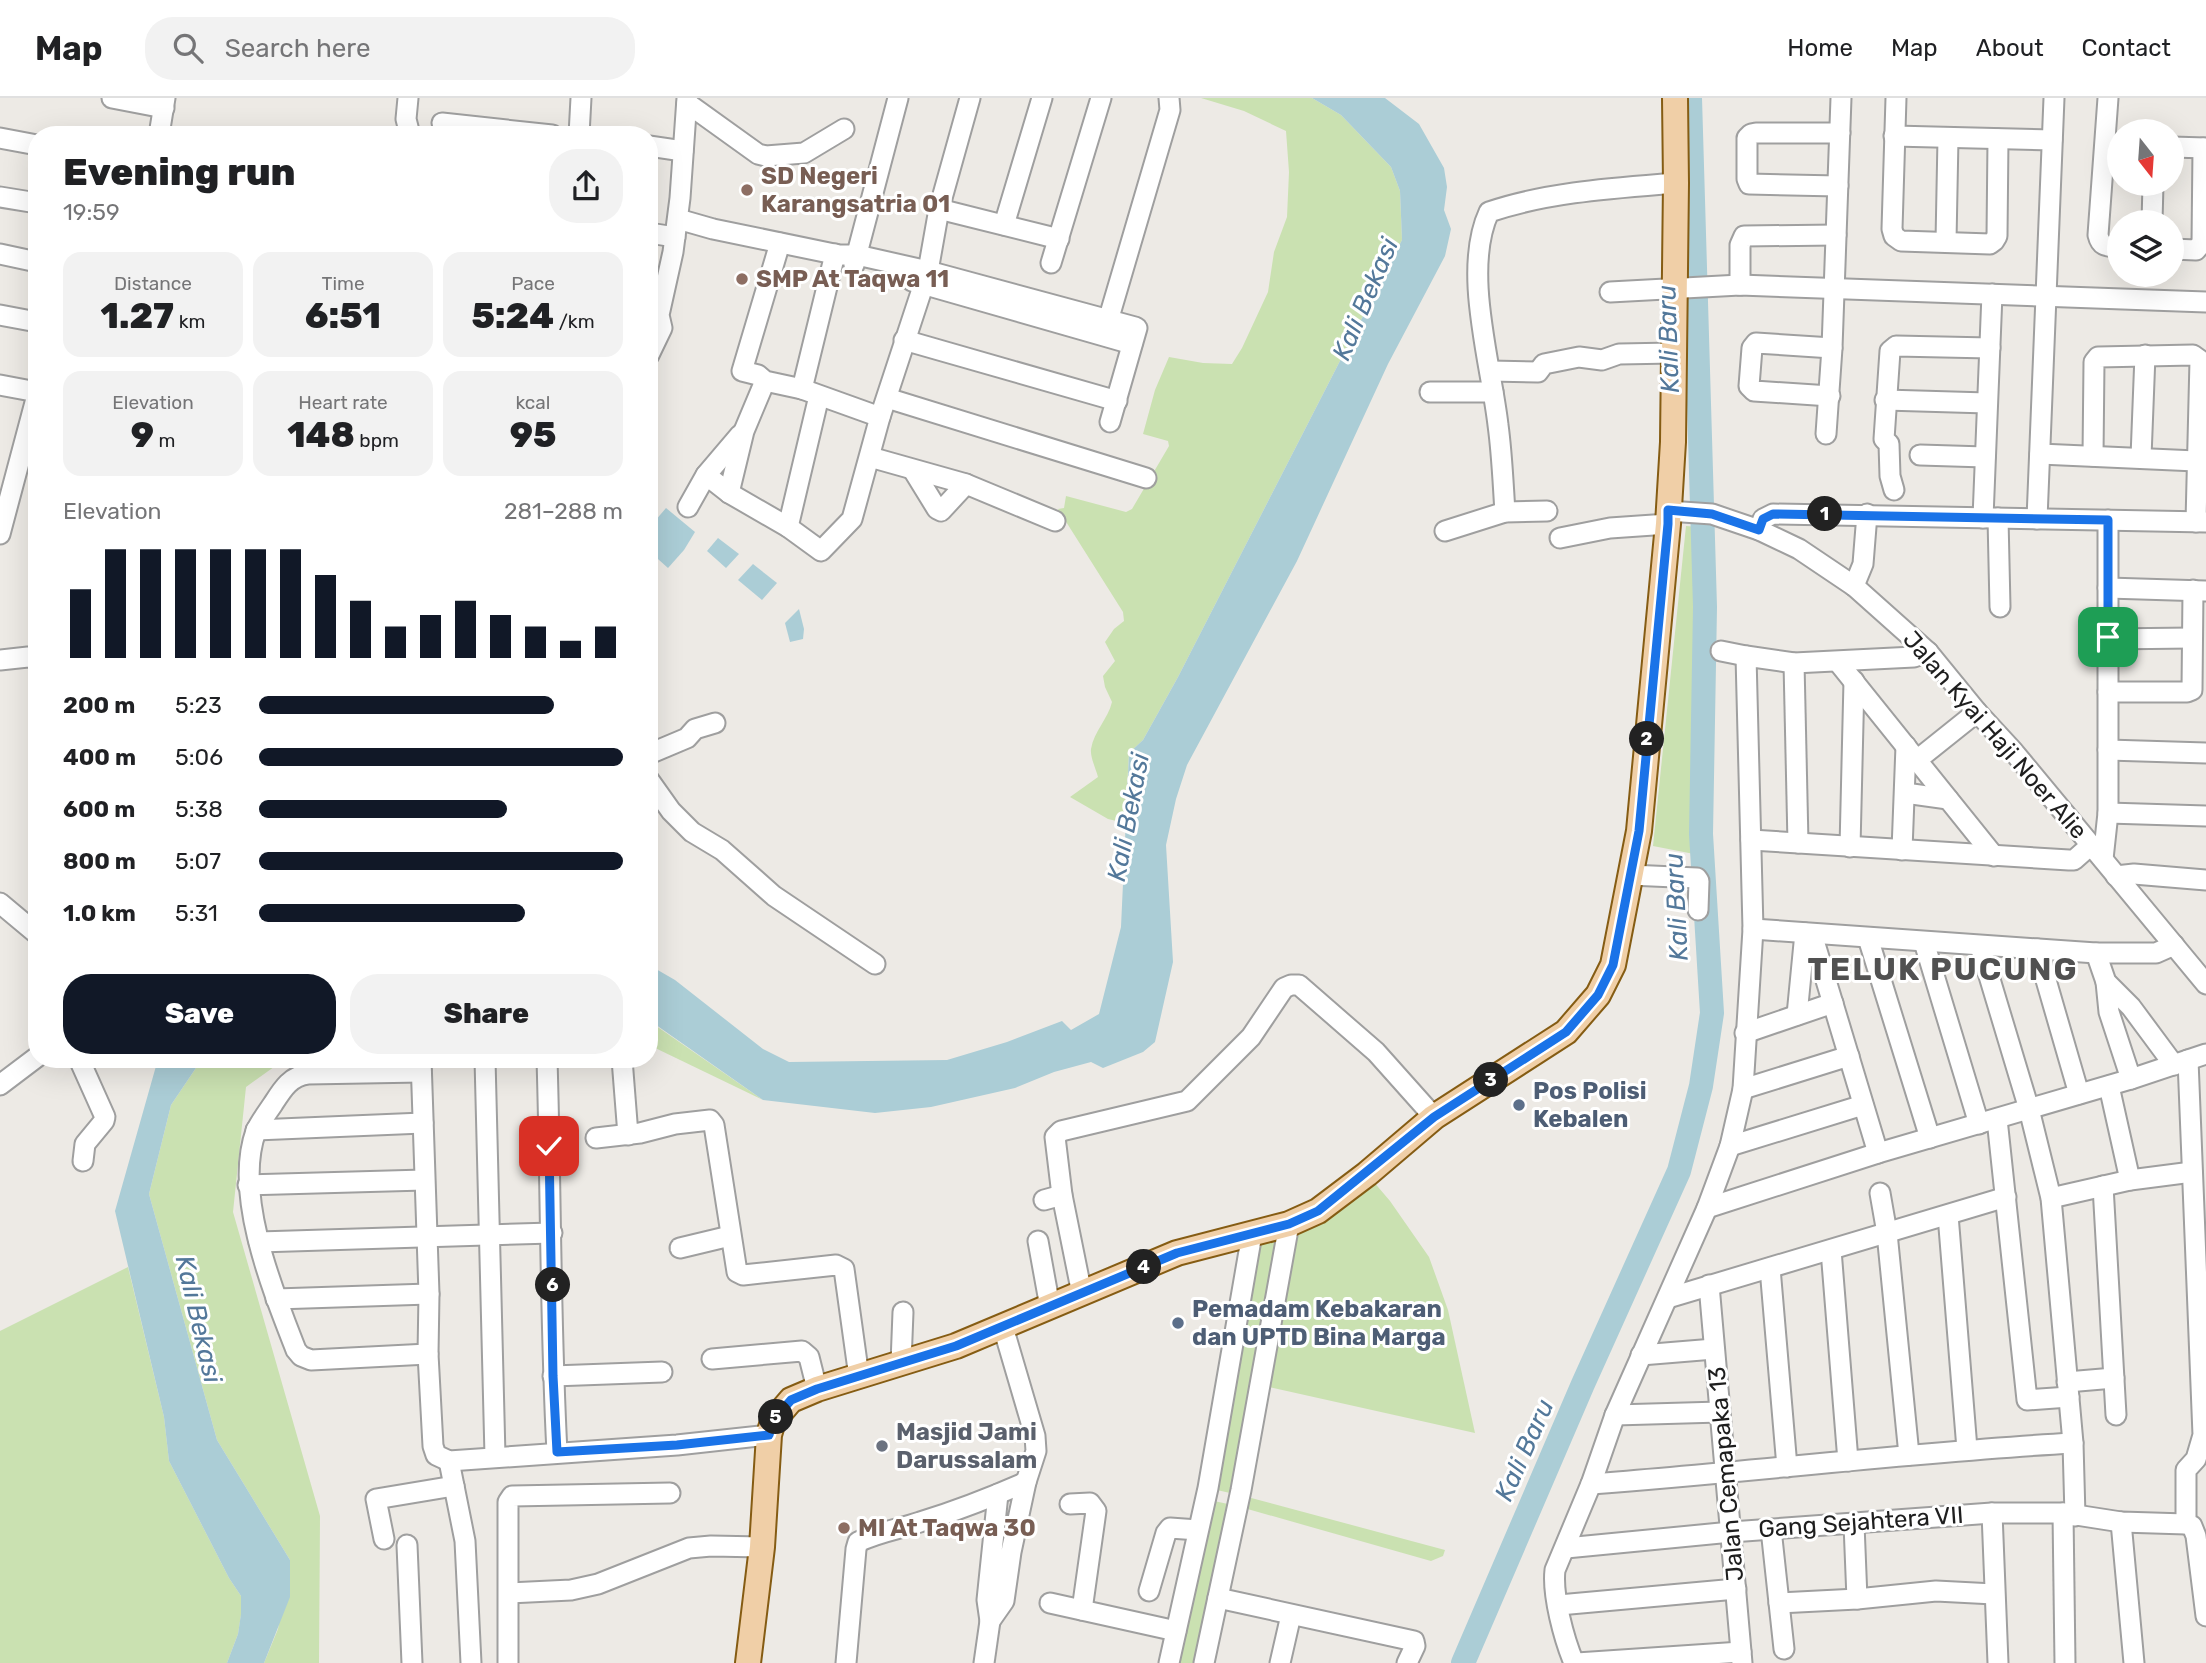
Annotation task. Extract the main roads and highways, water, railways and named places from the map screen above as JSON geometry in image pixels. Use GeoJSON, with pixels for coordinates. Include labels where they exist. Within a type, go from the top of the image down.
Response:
{"type":"FeatureCollection","features":[{"type":"Feature","properties":{"kind":"main road"},"geometry":{"type":"LineString","coordinates":[[748,1663],[762,1547],[769,1435],[773,1421],[791,1400],[817,1389],[956,1346],[1177,1253],[1289,1224],[1318,1211],[1434,1117],[1566,1032],[1598,995],[1613,965],[1639,831],[1675,516],[1675,98]]}},
{"type":"Feature","properties":{"kind":"water","name":"Kali Bekasi"},"geometry":{"type":"Polygon","coordinates":[[[1312,98],[1385,98],[1419,124],[1444,168],[1447,187],[1444,210],[1451,229],[1445,256],[1388,364],[1297,561],[1187,765],[1166,845],[1173,962],[1155,1042],[1143,1052],[1103,1068],[1091,1062],[1054,1072],[1015,1088],[931,1107],[875,1113],[763,1100],[658,1026],[658,970],[675,980],[763,1049],[789,1062],[947,1060],[1007,1042],[1062,1021],[1071,1030],[1099,1014],[1121,927],[1129,753],[1143,740],[1178,677],[1402,240],[1400,191],[1391,167],[1341,115],[1312,98]]]}},
{"type":"Feature","properties":{"kind":"water"},"geometry":{"type":"Polygon","coordinates":[[[666,508],[695,532],[668,568],[658,559],[658,517],[666,508]]]}},
{"type":"Feature","properties":{"kind":"water"},"geometry":{"type":"Polygon","coordinates":[[[718,538],[739,554],[726,568],[707,551],[718,538]]]}},
{"type":"Feature","properties":{"kind":"water"},"geometry":{"type":"Polygon","coordinates":[[[753,564],[777,583],[762,600],[738,580],[753,564]]]}},
{"type":"Feature","properties":{"kind":"water"},"geometry":{"type":"Polygon","coordinates":[[[799,609],[804,629],[803,639],[790,642],[785,623],[799,609]]]}},
{"type":"Feature","properties":{"kind":"water"},"geometry":{"type":"Polygon","coordinates":[[[155,1068],[196,1068],[171,1105],[149,1194],[217,1440],[290,1560],[290,1597],[264,1663],[227,1663],[238,1634],[241,1596],[229,1578],[169,1461],[164,1417],[115,1211],[155,1068]]]}},
{"type":"Feature","properties":{"kind":"waterway","name":"Kali Baru"},"geometry":{"type":"LineString","coordinates":[[1463,1663],[1583,1384],[1679,1171],[1701,1086],[1712,1013],[1701,834],[1705,607],[1690,98]]}},
{"type":"Feature","properties":{"kind":"place","name":"SD Negeri Karangsatria 01"},"geometry":{"type":"Point","coordinates":[747,190]}},
{"type":"Feature","properties":{"kind":"place","name":"SMP At Taqwa 11"},"geometry":{"type":"Point","coordinates":[742,279]}},
{"type":"Feature","properties":{"kind":"place","name":"Pos Polisi Kebalen"},"geometry":{"type":"Point","coordinates":[1519,1105]}},
{"type":"Feature","properties":{"kind":"place","name":"Pemadam Kebakaran dan UPTD Bina Marga"},"geometry":{"type":"Point","coordinates":[1178,1323]}},
{"type":"Feature","properties":{"kind":"place","name":"Masjid Jami Darussalam"},"geometry":{"type":"Point","coordinates":[882,1446]}},
{"type":"Feature","properties":{"kind":"place","name":"MI At Taqwa 30"},"geometry":{"type":"Point","coordinates":[844,1528]}},
{"type":"Feature","properties":{"kind":"district","name":"TELUK PUCUNG"},"geometry":{"type":"Point","coordinates":[1943,969]}}]}
